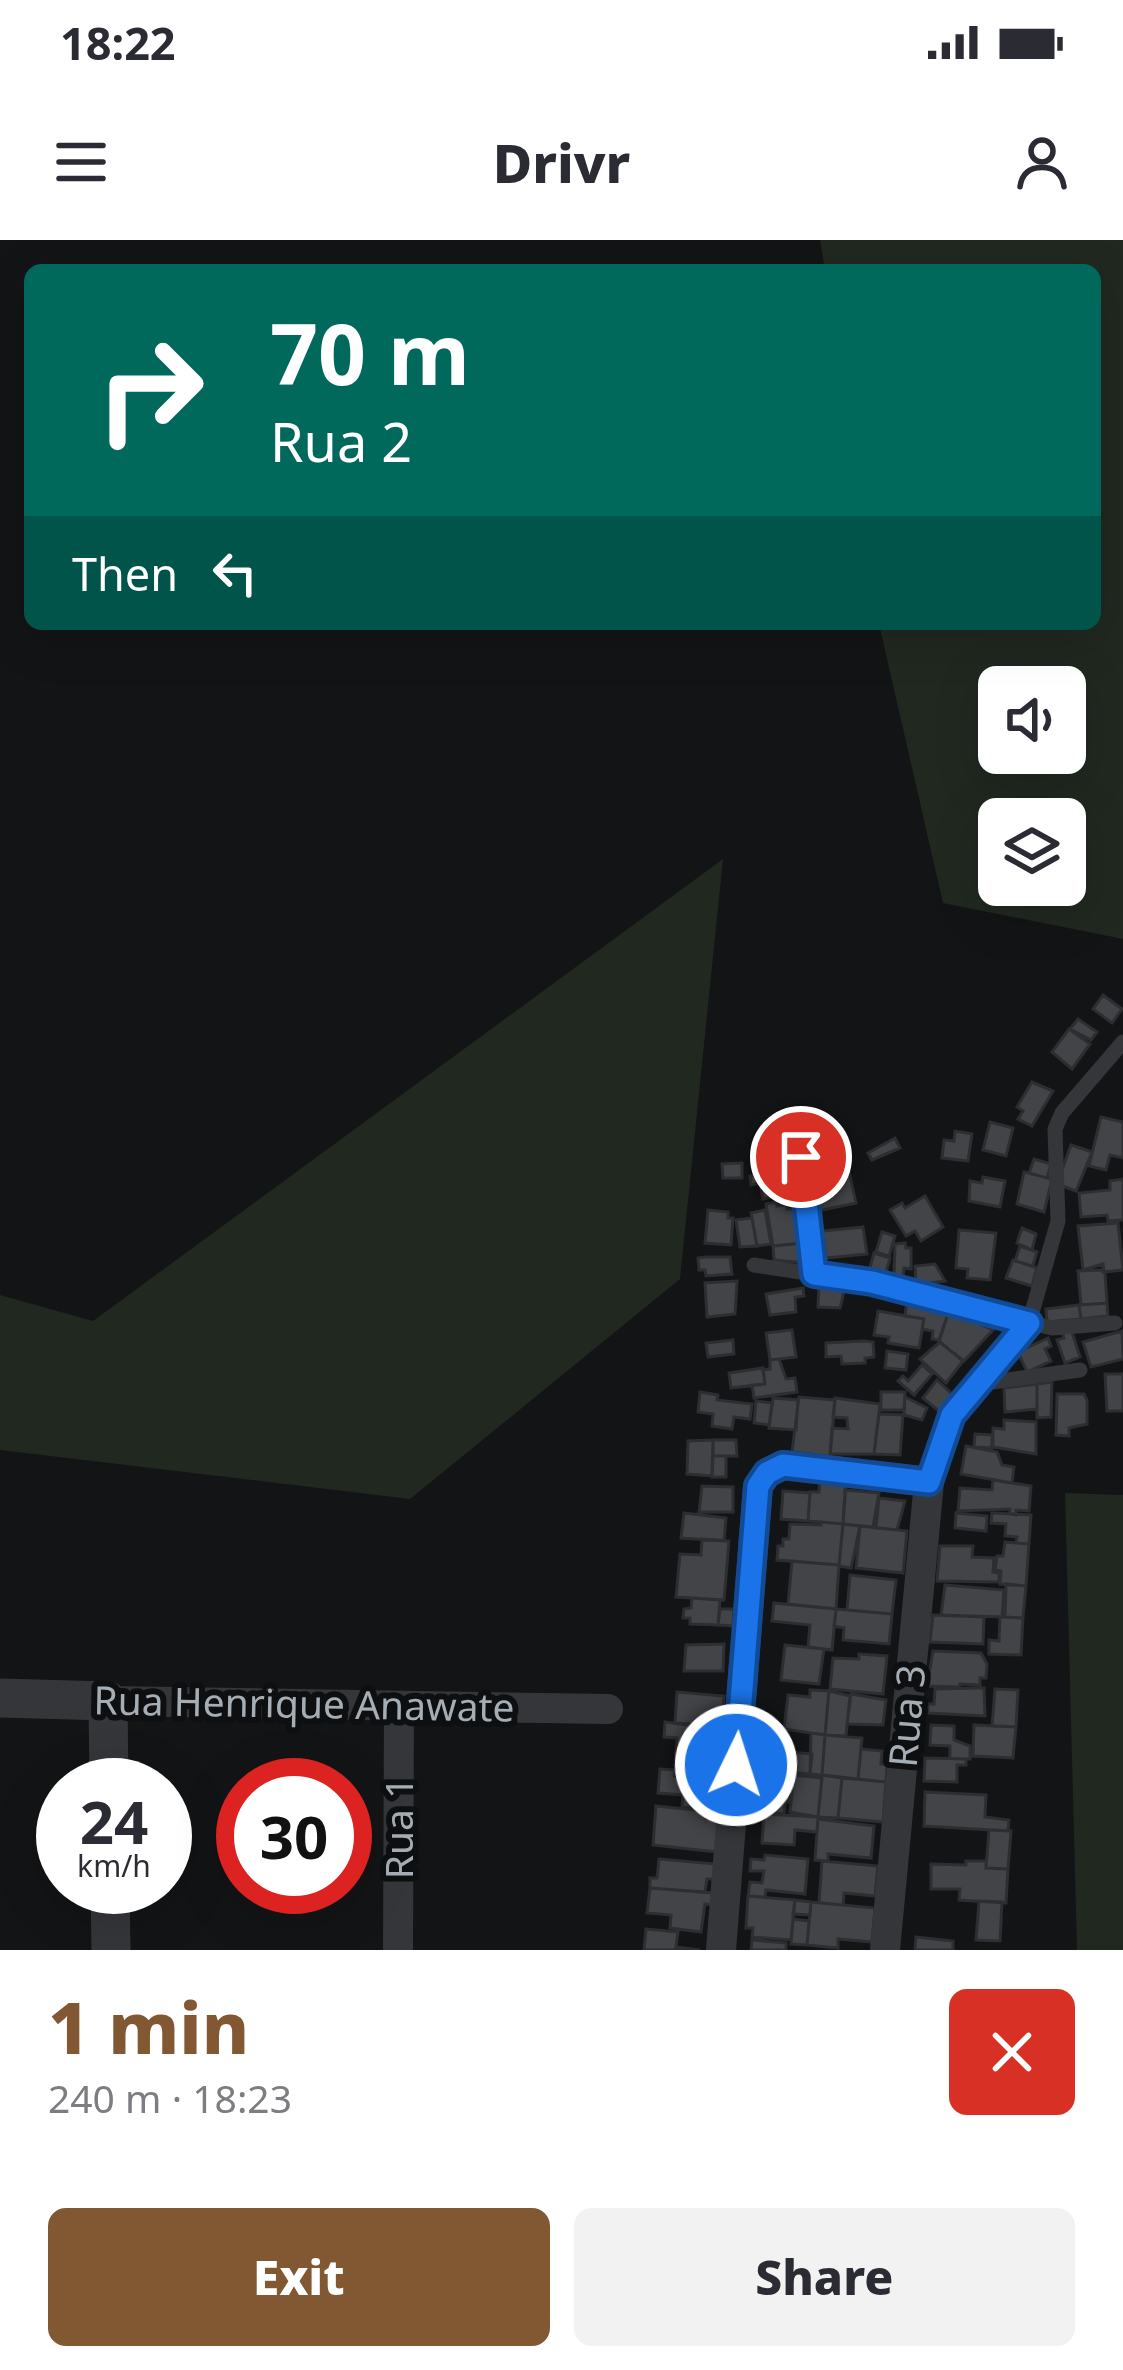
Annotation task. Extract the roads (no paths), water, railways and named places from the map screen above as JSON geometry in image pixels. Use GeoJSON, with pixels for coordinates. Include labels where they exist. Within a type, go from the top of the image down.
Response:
{"type":"FeatureCollection","features":[{"type":"Feature","properties":{"kind":"street"},"geometry":{"type":"LineString","coordinates":[[721,1950],[758,1486],[767,1473],[783,1465],[929,1482]]}},
{"type":"Feature","properties":{"kind":"street","name":"Rua 3"},"geometry":{"type":"LineString","coordinates":[[885,1950],[929,1482]]}},
{"type":"Feature","properties":{"kind":"street","name":"Rua Henrique Anawate"},"geometry":{"type":"LineString","coordinates":[[0,1698],[608,1709]]}},
{"type":"Feature","properties":{"kind":"street"},"geometry":{"type":"LineString","coordinates":[[108,1701],[109,1758]]}},
{"type":"Feature","properties":{"kind":"street","name":"Rua 1"},"geometry":{"type":"LineString","coordinates":[[398,1950],[399,1706]]}},
{"type":"Feature","properties":{"kind":"street"},"geometry":{"type":"LineString","coordinates":[[110,1914],[111,1950]]}},
{"type":"Feature","properties":{"kind":"lane"},"geometry":{"type":"LineString","coordinates":[[929,1482],[952,1415],[1029,1323],[1058,1221],[1055,1129],[1061,1113],[1123,1042]]}},
{"type":"Feature","properties":{"kind":"lane"},"geometry":{"type":"LineString","coordinates":[[801,1157],[814,1274]]}},
{"type":"Feature","properties":{"kind":"lane"},"geometry":{"type":"LineString","coordinates":[[754,1265],[872,1282],[1052,1328],[1115,1323]]}},
{"type":"Feature","properties":{"kind":"lane"},"geometry":{"type":"LineString","coordinates":[[978,1384],[1080,1370]]}}]}
